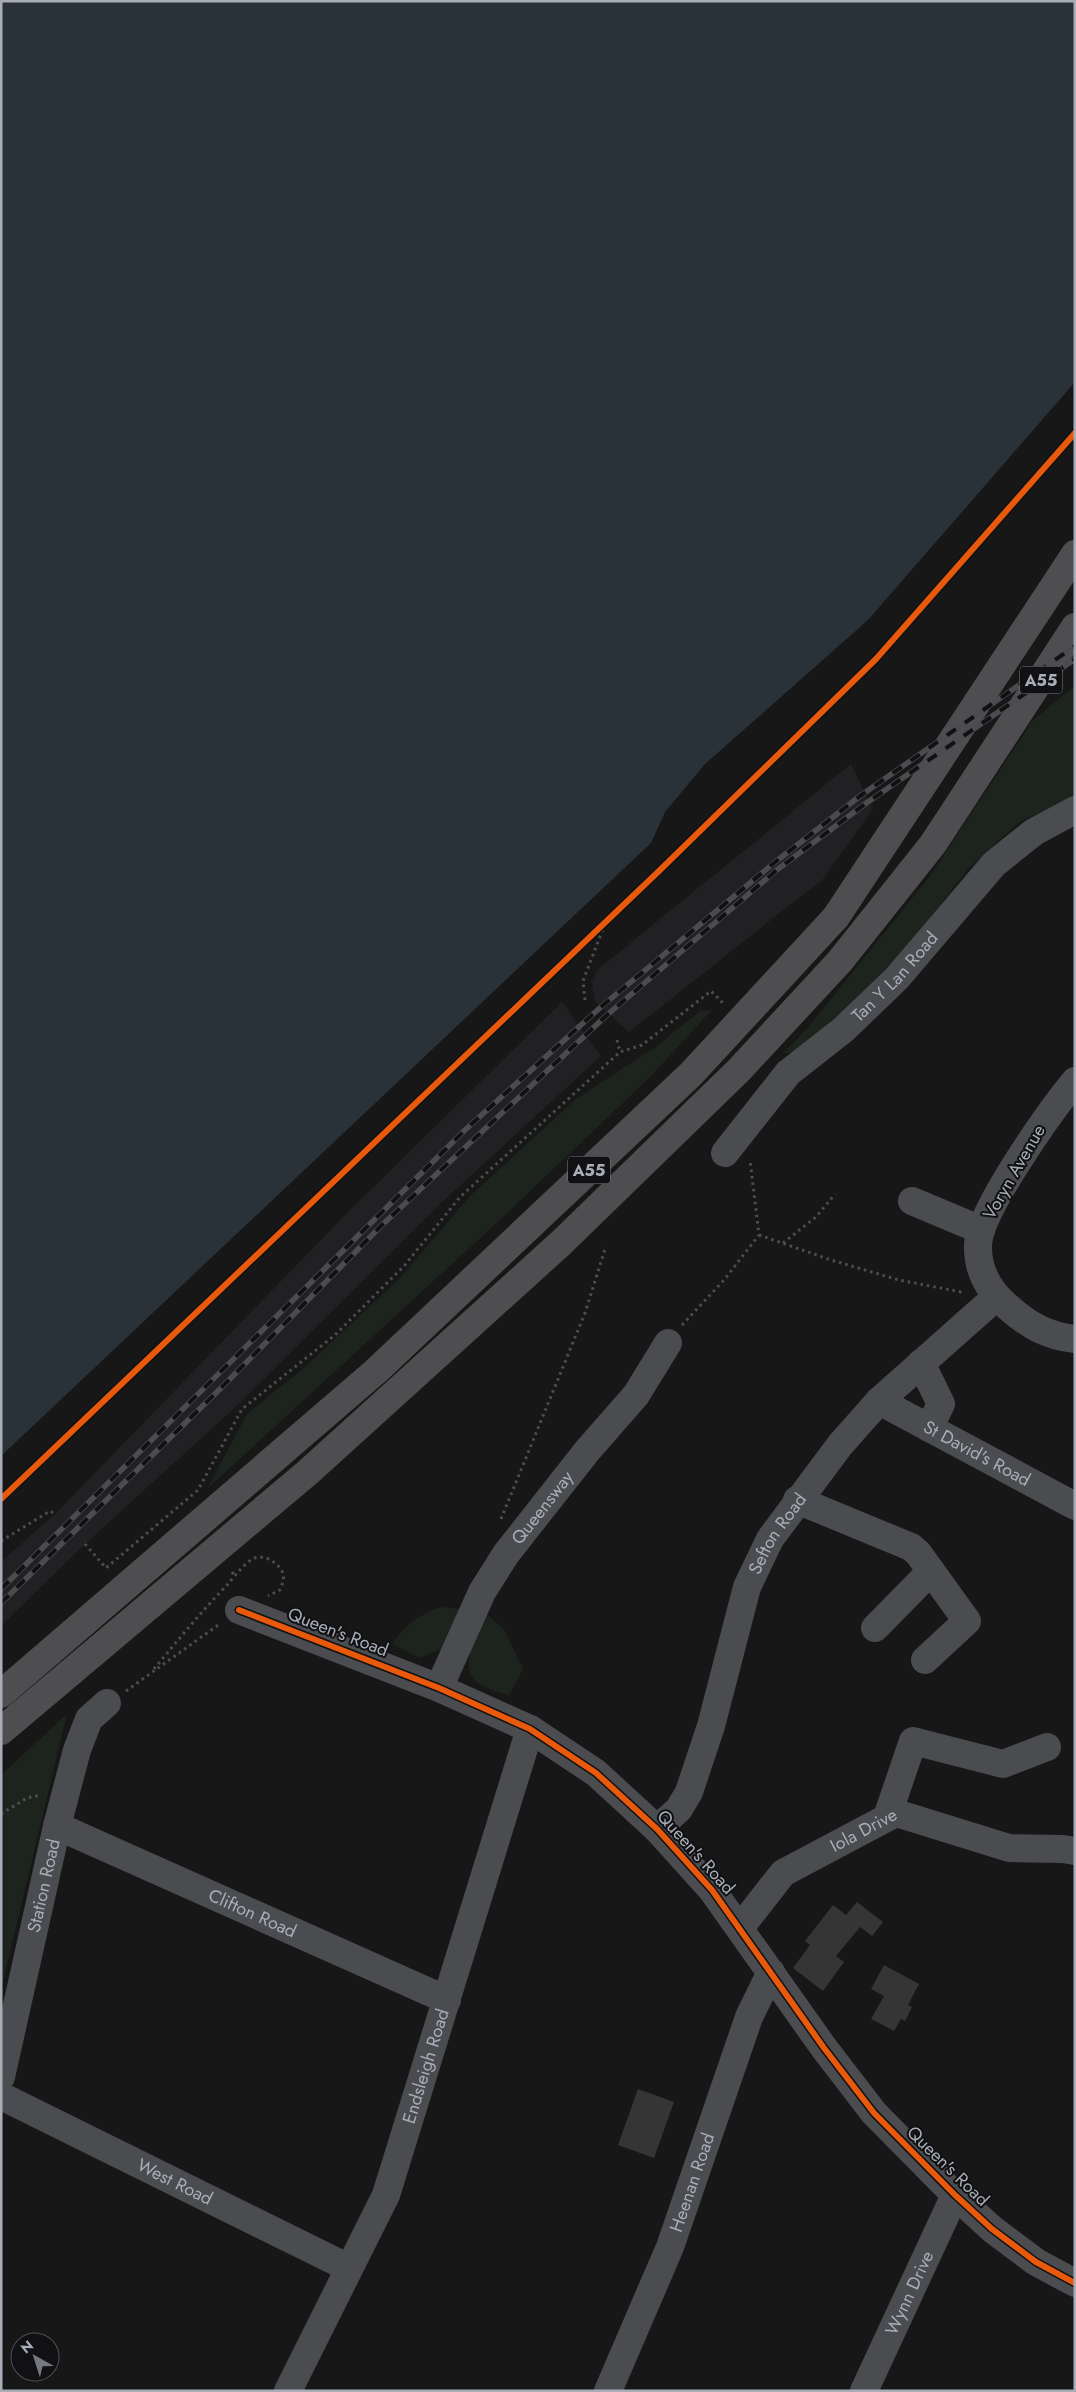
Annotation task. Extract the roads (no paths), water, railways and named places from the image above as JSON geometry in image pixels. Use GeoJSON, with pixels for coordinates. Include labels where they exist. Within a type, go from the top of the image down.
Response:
{"type":"FeatureCollection","features":[{"type":"Feature","properties":{"kind":"highway","name":"A55"},"geometry":{"type":"LineString","coordinates":[[1,1694],[376,1372],[691,1074],[836,917],[1075,554]]}},
{"type":"Feature","properties":{"kind":"highway","name":"A55"},"geometry":{"type":"LineString","coordinates":[[1,1731],[308,1473],[561,1244],[739,1070],[840,962],[933,844],[1008,733],[1075,627]]}},
{"type":"Feature","properties":{"kind":"street","name":"Tan Y Lan Road"},"geometry":{"type":"LineString","coordinates":[[725,1153],[788,1074],[844,1029],[897,978],[994,864],[1034,832],[1075,810]]}},
{"type":"Feature","properties":{"kind":"street","name":"Voryn Avenue"},"geometry":{"type":"LineString","coordinates":[[990,1289],[980,1263],[978,1244],[981,1230],[1000,1191],[1052,1108],[1075,1081]]}},
{"type":"Feature","properties":{"kind":"street"},"geometry":{"type":"LineString","coordinates":[[912,1201],[981,1230]]}},
{"type":"Feature","properties":{"kind":"street"},"geometry":{"type":"LineString","coordinates":[[990,1289],[1036,1329],[1056,1337],[1075,1339]]}},
{"type":"Feature","properties":{"kind":"street","name":"Sefton Road"},"geometry":{"type":"LineString","coordinates":[[657,1829],[679,1809],[689,1792],[711,1726],[747,1587],[770,1538],[840,1445],[879,1401],[921,1363],[990,1289]]}},
{"type":"Feature","properties":{"kind":"street","name":"Queensway"},"geometry":{"type":"LineString","coordinates":[[439,1688],[482,1592],[506,1554],[587,1451],[636,1395],[668,1343]]}},
{"type":"Feature","properties":{"kind":"street"},"geometry":{"type":"LineString","coordinates":[[921,1363],[941,1404],[929,1428]]}},
{"type":"Feature","properties":{"kind":"street","name":"St David's Road"},"geometry":{"type":"LineString","coordinates":[[879,1401],[1075,1506]]}},
{"type":"Feature","properties":{"kind":"street"},"geometry":{"type":"LineString","coordinates":[[797,1500],[910,1547],[918,1554],[967,1621],[925,1660]]}},
{"type":"Feature","properties":{"kind":"street"},"geometry":{"type":"LineString","coordinates":[[875,1628],[931,1571]]}},
{"type":"Feature","properties":{"kind":"street","name":"Queen's Road"},"geometry":{"type":"LineString","coordinates":[[254,1608],[530,1729],[596,1773],[657,1829],[712,1890],[824,2048],[874,2113],[955,2196],[992,2229],[1036,2262],[1075,2283]]}},
{"type":"Feature","properties":{"kind":"street","name":"Station Road"},"geometry":{"type":"LineString","coordinates":[[1,2077],[57,1826],[77,1750],[88,1718],[107,1703]]}},
{"type":"Feature","properties":{"kind":"street","name":"Endsleigh Road"},"geometry":{"type":"LineString","coordinates":[[288,2391],[386,2195],[530,1729]]}},
{"type":"Feature","properties":{"kind":"street"},"geometry":{"type":"LineString","coordinates":[[887,1817],[913,1742],[1003,1764],[1047,1747]]}},
{"type":"Feature","properties":{"kind":"street","name":"Iola Drive"},"geometry":{"type":"LineString","coordinates":[[740,1928],[784,1872],[896,1812],[1009,1848],[1063,1848],[1075,1851]]}},
{"type":"Feature","properties":{"kind":"street","name":"Clifton Road"},"geometry":{"type":"LineString","coordinates":[[57,1826],[447,2000]]}},
{"type":"Feature","properties":{"kind":"street","name":"Heenan Road"},"geometry":{"type":"LineString","coordinates":[[608,2391],[670,2247],[749,2017],[771,1972]]}},
{"type":"Feature","properties":{"kind":"street","name":"West Road"},"geometry":{"type":"LineString","coordinates":[[1,2096],[349,2268]]}},
{"type":"Feature","properties":{"kind":"street","name":"Wynn Drive"},"geometry":{"type":"LineString","coordinates":[[864,2391],[955,2196]]}},
{"type":"Feature","properties":{"kind":"railway"},"geometry":{"type":"LineString","coordinates":[[1,1589],[465,1130],[602,1006],[774,863],[860,796],[1075,646]]}},
{"type":"Feature","properties":{"kind":"railway"},"geometry":{"type":"LineString","coordinates":[[1,1603],[220,1389],[382,1225],[607,1015],[778,869],[865,804],[1075,659]]}}]}
